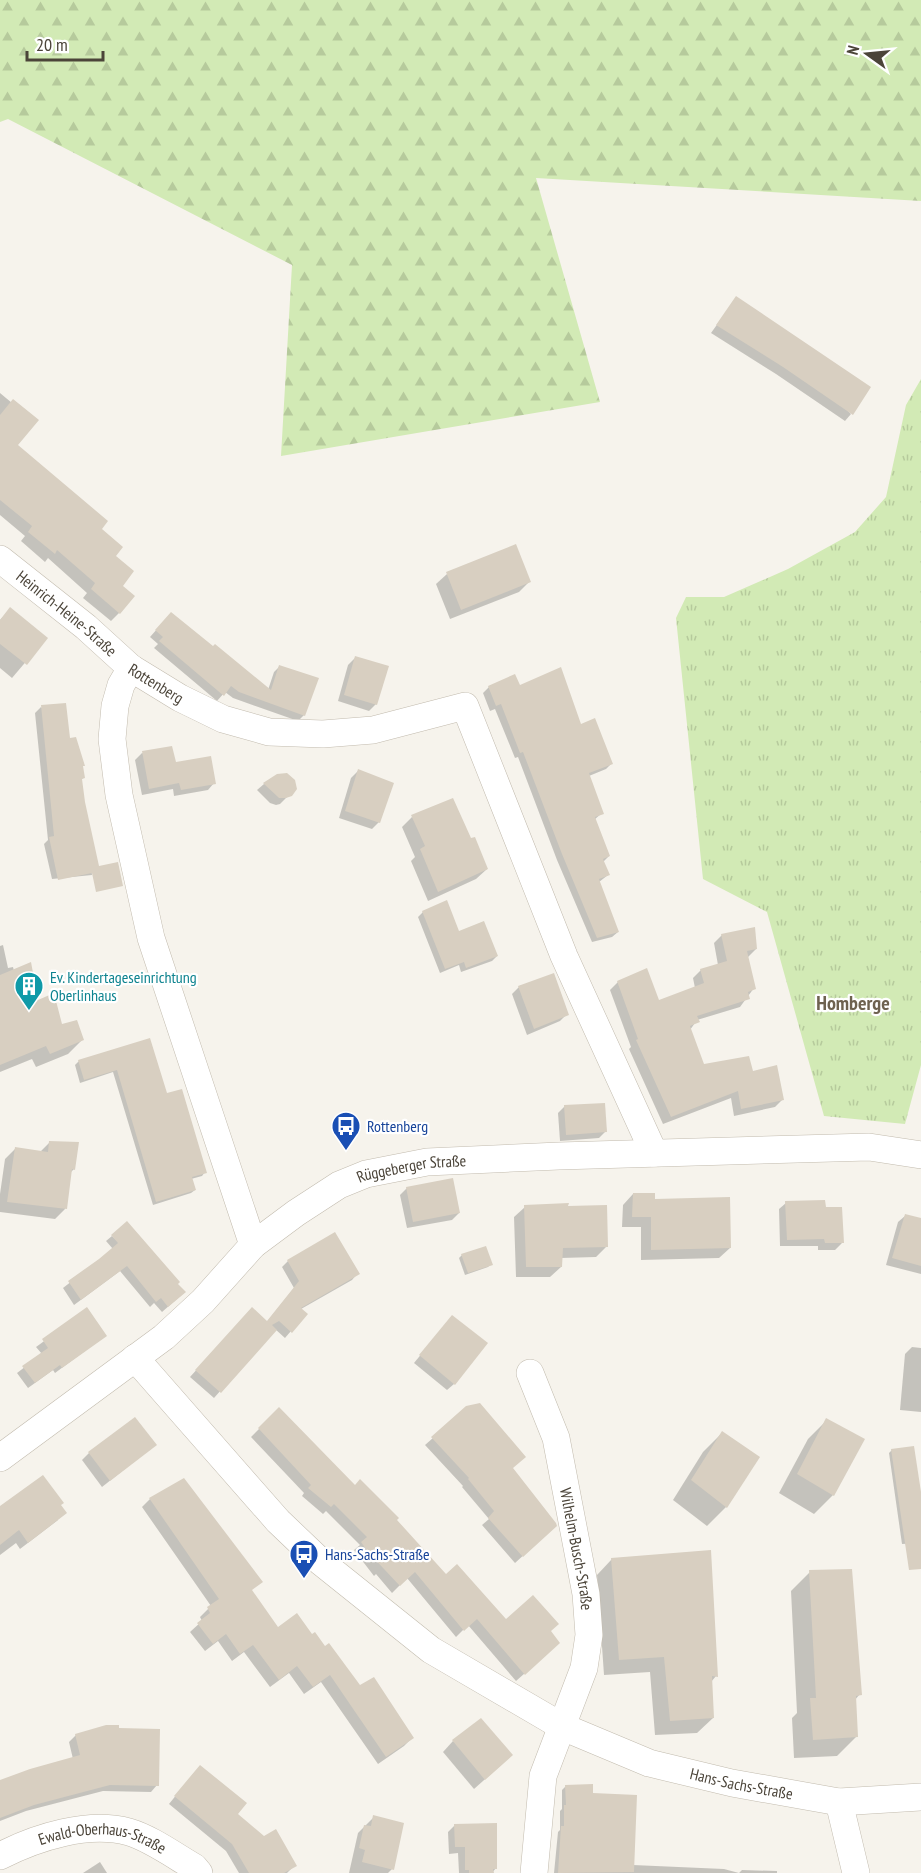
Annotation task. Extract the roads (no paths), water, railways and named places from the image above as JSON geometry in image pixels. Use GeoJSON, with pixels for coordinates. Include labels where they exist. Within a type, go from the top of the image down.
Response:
{"type":"FeatureCollection","features":[{"type":"Feature","properties":{"kind":"street","name":"Heinrich-Heine-Straße"},"geometry":{"type":"LineString","coordinates":[[0,559],[86,627],[131,668]]}},
{"type":"Feature","properties":{"kind":"street","name":"Rottenberg"},"geometry":{"type":"LineString","coordinates":[[254,1245],[151,938],[119,795],[112,739],[115,706],[121,685],[131,668],[180,698],[223,719],[269,732],[323,734],[373,730],[465,706],[564,956],[654,1153]]}},
{"type":"Feature","properties":{"kind":"street","name":"Rüggeberger Straße"},"geometry":{"type":"LineString","coordinates":[[0,1458],[164,1337],[190,1314],[254,1245],[296,1213],[339,1185],[366,1174],[427,1162],[654,1153],[869,1147],[921,1155]]}},
{"type":"Feature","properties":{"kind":"street","name":"Hans-Sachs-Straße"},"geometry":{"type":"LineString","coordinates":[[135,1358],[278,1521],[321,1562],[431,1650],[562,1727],[649,1763],[732,1784],[839,1802],[921,1797]]}},
{"type":"Feature","properties":{"kind":"street","name":"Wilhelm-Busch-Straße"},"geometry":{"type":"LineString","coordinates":[[530,1373],[556,1438],[586,1594],[590,1635],[584,1668],[543,1776],[534,1873]]}},
{"type":"Feature","properties":{"kind":"street"},"geometry":{"type":"LineString","coordinates":[[839,1802],[855,1873]]}},
{"type":"Feature","properties":{"kind":"street","name":"Ewald-Oberhaus-Straße"},"geometry":{"type":"LineString","coordinates":[[0,1856],[20,1846],[62,1834],[103,1828],[130,1833],[186,1862],[199,1873]]}},
{"type":"Feature","properties":{"kind":"place","name":"Ev. Kindertageseinrichtung Oberlinhaus"},"geometry":{"type":"Point","coordinates":[29,1012]}},
{"type":"Feature","properties":{"kind":"place","name":"Rottenberg"},"geometry":{"type":"Point","coordinates":[346,1152]}},
{"type":"Feature","properties":{"kind":"place","name":"Hans-Sachs-Straße"},"geometry":{"type":"Point","coordinates":[304,1580]}},
{"type":"Feature","properties":{"kind":"district","name":"Homberge"},"geometry":{"type":"Point","coordinates":[853,1003]}}]}
